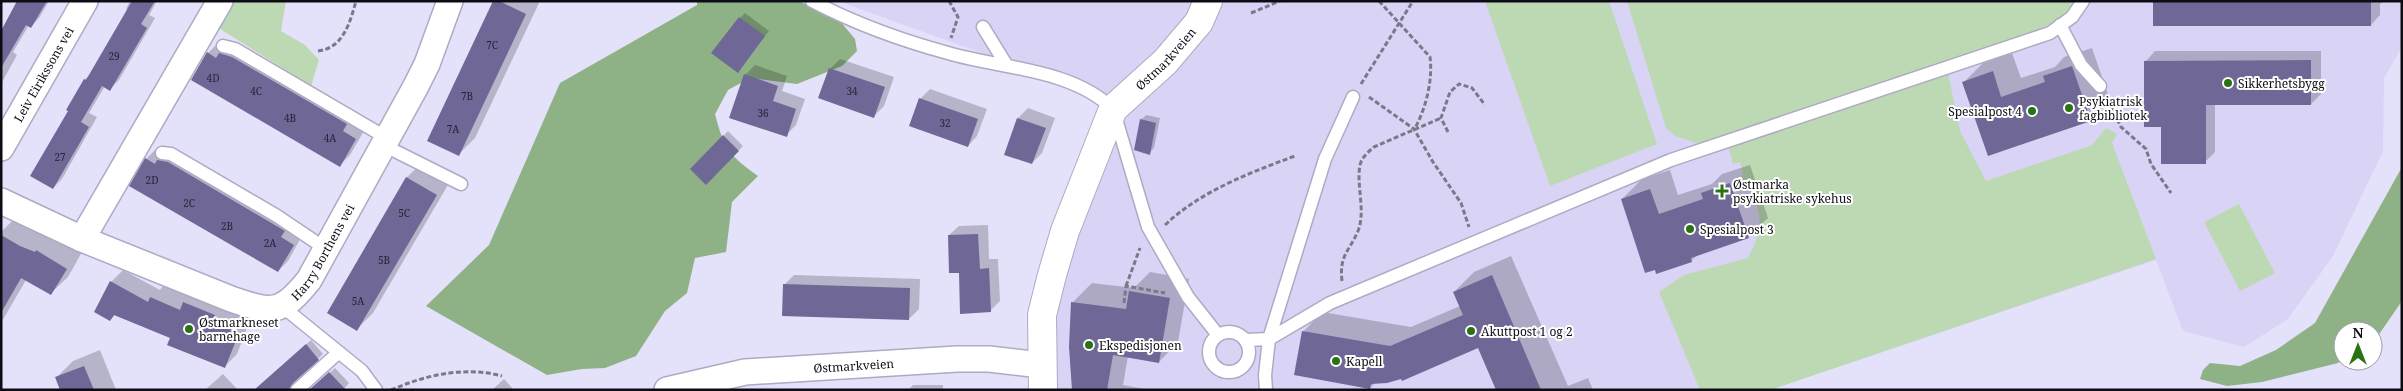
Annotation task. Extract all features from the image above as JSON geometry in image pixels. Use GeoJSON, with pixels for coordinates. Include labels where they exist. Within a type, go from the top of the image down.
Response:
{"type":"FeatureCollection","features":[{"type":"Feature","properties":{"kind":"street","name":"Leiv Eirikssons vei"},"geometry":{"type":"LineString","coordinates":[[1,148],[85,1]]}},
{"type":"Feature","properties":{"kind":"street"},"geometry":{"type":"LineString","coordinates":[[82,239],[220,1]]}},
{"type":"Feature","properties":{"kind":"street","name":"Harry Borthens vei"},"geometry":{"type":"LineString","coordinates":[[1,201],[82,239],[252,306],[272,310],[283,307],[294,298],[309,280],[385,142],[427,64],[450,1]]}},
{"type":"Feature","properties":{"kind":"street","name":"Østmarkveien"},"geometry":{"type":"LineString","coordinates":[[667,390],[745,372],[957,359],[989,359],[1042,377],[1042,315],[1052,275],[1065,231],[1113,109],[1165,62],[1199,22],[1208,1]]}},
{"type":"Feature","properties":{"kind":"lane"},"geometry":{"type":"LineString","coordinates":[[812,1],[872,30],[946,53],[1062,79],[1100,96],[1113,109],[1148,227],[1188,297],[1218,335]]}},
{"type":"Feature","properties":{"kind":"lane"},"geometry":{"type":"LineString","coordinates":[[1246,340],[1269,339],[1344,298],[1671,160],[2050,33],[2072,17],[2083,1]]}},
{"type":"Feature","properties":{"kind":"lane"},"geometry":{"type":"LineString","coordinates":[[2060,25],[2081,65],[2100,86]]}},
{"type":"Feature","properties":{"kind":"lane"},"geometry":{"type":"LineString","coordinates":[[983,27],[1007,66]]}},
{"type":"Feature","properties":{"kind":"lane"},"geometry":{"type":"LineString","coordinates":[[223,46],[235,49],[385,142],[461,184]]}},
{"type":"Feature","properties":{"kind":"lane"},"geometry":{"type":"LineString","coordinates":[[1266,390],[1265,376],[1269,339],[1326,159],[1355,93]]}},
{"type":"Feature","properties":{"kind":"lane"},"geometry":{"type":"LineString","coordinates":[[162,153],[171,154],[277,216],[326,249]]}},
{"type":"Feature","properties":{"kind":"lane"},"geometry":{"type":"LineString","coordinates":[[283,307],[362,371],[376,390]]}},
{"type":"Feature","properties":{"kind":"lane"},"geometry":{"type":"LineString","coordinates":[[1235,332],[1246,340],[1250,354],[1248,360],[1239,370],[1225,372],[1219,370],[1210,360],[1210,346],[1218,335],[1235,332]]}},
{"type":"Feature","properties":{"kind":"lane"},"geometry":{"type":"LineString","coordinates":[[297,390],[339,352]]}},
{"type":"Feature","properties":{"kind":"path"},"geometry":{"type":"LineString","coordinates":[[318,51],[329,50],[335,46],[344,34],[356,1]]}},
{"type":"Feature","properties":{"kind":"path"},"geometry":{"type":"LineString","coordinates":[[946,53],[958,17],[949,1]]}},
{"type":"Feature","properties":{"kind":"path"},"geometry":{"type":"LineString","coordinates":[[1250,13],[1280,1]]}},
{"type":"Feature","properties":{"kind":"path"},"geometry":{"type":"LineString","coordinates":[[1379,1],[1430,57],[1432,70],[1422,115],[1414,129]]}},
{"type":"Feature","properties":{"kind":"path"},"geometry":{"type":"LineString","coordinates":[[1413,1],[1355,93],[1414,129],[1432,162],[1461,203],[1475,242]]}},
{"type":"Feature","properties":{"kind":"path"},"geometry":{"type":"LineString","coordinates":[[1448,132],[1441,118],[1450,92],[1459,84],[1472,88],[1485,105]]}},
{"type":"Feature","properties":{"kind":"path"},"geometry":{"type":"LineString","coordinates":[[2100,86],[2121,127],[2146,149],[2151,164],[2171,193]]}},
{"type":"Feature","properties":{"kind":"path"},"geometry":{"type":"LineString","coordinates":[[1344,298],[1340,268],[1344,253],[1358,230],[1360,164],[1366,154],[1374,147],[1441,118]]}},
{"type":"Feature","properties":{"kind":"path"},"geometry":{"type":"LineString","coordinates":[[1124,303],[1126,286],[1138,249],[1154,237],[1178,213],[1235,179],[1295,156]]}},
{"type":"Feature","properties":{"kind":"path"},"geometry":{"type":"LineString","coordinates":[[1126,286],[1188,297]]}},
{"type":"Feature","properties":{"kind":"path"},"geometry":{"type":"LineString","coordinates":[[391,390],[440,373],[484,371],[502,376]]}},
{"type":"Feature","properties":{"kind":"shaded area","name":"Østmarka psykiatriske sykehus"},"geometry":{"type":"Polygon","coordinates":[[[838,1],[2402,1],[2402,47],[2384,78],[2383,151],[2333,256],[2288,319],[2244,347],[2183,331],[2156,260],[1770,390],[1043,390],[1041,365],[1113,108],[1100,96],[838,1]]]}},
{"type":"Feature","properties":{"kind":"green space"},"geometry":{"type":"Polygon","coordinates":[[[231,1],[286,1],[281,31],[305,45],[319,60],[311,86],[217,27],[231,1]]]}},
{"type":"Feature","properties":{"kind":"green space"},"geometry":{"type":"Polygon","coordinates":[[[697,1],[799,1],[840,21],[855,39],[857,51],[842,66],[797,84],[750,78],[728,90],[715,114],[721,136],[734,156],[758,176],[732,202],[726,252],[695,258],[687,293],[665,311],[636,356],[605,368],[582,369],[547,375],[426,306],[489,245],[560,83],[697,5],[697,1]]]}},
{"type":"Feature","properties":{"kind":"green space"},"geometry":{"type":"Polygon","coordinates":[[[1485,1],[1609,1],[1657,144],[1550,186],[1485,1]]]}},
{"type":"Feature","properties":{"kind":"green space"},"geometry":{"type":"Polygon","coordinates":[[[1627,1],[2075,1],[2060,19],[2040,29],[1699,144],[1675,136],[1666,128],[1627,1]]]}},
{"type":"Feature","properties":{"kind":"green space"},"geometry":{"type":"Polygon","coordinates":[[[1948,73],[1960,131],[1986,181],[2092,145],[2106,128],[2117,134],[2112,143],[2156,259],[1770,390],[1700,390],[1659,292],[1684,275],[1748,258],[1758,234],[1759,216],[1753,197],[1741,176],[1743,175],[1740,162],[1733,164],[1729,149],[1734,144],[1948,73]]]}},
{"type":"Feature","properties":{"kind":"green space"},"geometry":{"type":"Polygon","coordinates":[[[2402,167],[2402,301],[2383,329],[2383,321],[2333,321],[2333,364],[2262,382],[2227,386],[2200,379],[2203,370],[2210,363],[2240,366],[2276,350],[2315,323],[2402,167]]]}},
{"type":"Feature","properties":{"kind":"green space"},"geometry":{"type":"Polygon","coordinates":[[[2239,204],[2275,273],[2240,291],[2204,222],[2239,204]]]}},
{"type":"Feature","properties":{"kind":"building"},"geometry":{"type":"Polygon","coordinates":[[[17,1],[47,1],[31,28],[26,25],[1,68],[1,31],[17,1]]]}},
{"type":"Feature","properties":{"kind":"building"},"geometry":{"type":"Polygon","coordinates":[[[132,1],[155,1],[141,24],[147,28],[110,91],[102,86],[81,122],[89,127],[53,189],[30,176],[68,111],[66,110],[84,79],[86,80],[132,1]]]}},
{"type":"Feature","properties":{"kind":"building"},"geometry":{"type":"Polygon","coordinates":[[[493,1],[499,1],[526,14],[459,156],[427,141],[493,1]]]}},
{"type":"Feature","properties":{"kind":"building"},"geometry":{"type":"Polygon","coordinates":[[[2153,1],[2371,1],[2371,26],[2153,26],[2153,1]]]}},
{"type":"Feature","properties":{"kind":"building"},"geometry":{"type":"Polygon","coordinates":[[[739,17],[765,36],[738,73],[711,53],[739,17]]]}},
{"type":"Feature","properties":{"kind":"building"},"geometry":{"type":"Polygon","coordinates":[[[207,52],[216,58],[219,53],[232,57],[347,124],[343,131],[356,139],[340,167],[191,80],[207,52]]]}},
{"type":"Feature","properties":{"kind":"building","name":"Sikkerhetsbygg"},"geometry":{"type":"Polygon","coordinates":[[[2311,60],[2311,105],[2206,105],[2206,164],[2161,164],[2161,127],[2144,127],[2144,61],[2311,60]]]}},
{"type":"Feature","properties":{"kind":"building","name":"Spesialpost 4"},"geometry":{"type":"Polygon","coordinates":[[[2072,66],[2091,121],[1988,156],[1962,82],[1993,71],[2001,97],[2045,82],[2043,76],[2072,66]]]}},
{"type":"Feature","properties":{"kind":"building"},"geometry":{"type":"Polygon","coordinates":[[[829,68],[885,87],[874,118],[818,98],[829,68]]]}},
{"type":"Feature","properties":{"kind":"building"},"geometry":{"type":"Polygon","coordinates":[[[744,74],[778,86],[773,101],[796,109],[787,137],[729,118],[744,74]]]}},
{"type":"Feature","properties":{"kind":"building"},"geometry":{"type":"Polygon","coordinates":[[[919,98],[978,119],[968,147],[909,126],[919,98]]]}},
{"type":"Feature","properties":{"kind":"building"},"geometry":{"type":"Polygon","coordinates":[[[1017,118],[1046,128],[1032,164],[1004,155],[1017,118]]]}},
{"type":"Feature","properties":{"kind":"building"},"geometry":{"type":"Polygon","coordinates":[[[1140,119],[1156,123],[1150,155],[1134,150],[1140,119]]]}},
{"type":"Feature","properties":{"kind":"building"},"geometry":{"type":"Polygon","coordinates":[[[723,135],[739,151],[706,185],[690,169],[723,135]]]}},
{"type":"Feature","properties":{"kind":"building"},"geometry":{"type":"Polygon","coordinates":[[[145,158],[155,164],[157,160],[168,162],[285,231],[281,237],[294,245],[278,272],[129,186],[145,158]]]}},
{"type":"Feature","properties":{"kind":"building"},"geometry":{"type":"Polygon","coordinates":[[[406,177],[437,195],[357,331],[327,313],[406,177]]]}},
{"type":"Feature","properties":{"kind":"building","name":"Spesialpost 3"},"geometry":{"type":"Polygon","coordinates":[[[1730,183],[1749,238],[1691,258],[1692,262],[1656,274],[1655,270],[1645,273],[1621,199],[1650,189],[1659,214],[1703,199],[1701,193],[1730,183]]]}},
{"type":"Feature","properties":{"kind":"building"},"geometry":{"type":"Polygon","coordinates":[[[978,234],[980,269],[989,268],[991,312],[960,314],[959,273],[949,273],[948,235],[978,234]]]}},
{"type":"Feature","properties":{"kind":"building"},"geometry":{"type":"Polygon","coordinates":[[[1,235],[20,246],[35,252],[36,250],[67,269],[51,295],[21,278],[1,313],[1,235]]]}},
{"type":"Feature","properties":{"kind":"building","name":"Akuttpost 1 og 2"},"geometry":{"type":"Polygon","coordinates":[[[1492,275],[1541,390],[1496,390],[1478,348],[1402,381],[1401,379],[1387,383],[1371,384],[1370,389],[1294,375],[1302,331],[1390,346],[1463,315],[1453,292],[1492,275]]]}},
{"type":"Feature","properties":{"kind":"building"},"geometry":{"type":"Polygon","coordinates":[[[110,281],[148,302],[150,297],[180,310],[183,302],[215,315],[212,322],[239,333],[225,368],[167,345],[170,338],[114,315],[110,321],[94,312],[110,281]]]}},
{"type":"Feature","properties":{"kind":"building"},"geometry":{"type":"Polygon","coordinates":[[[783,284],[910,288],[909,320],[782,316],[783,284]]]}},
{"type":"Feature","properties":{"kind":"building"},"geometry":{"type":"Polygon","coordinates":[[[1129,291],[1170,298],[1159,363],[1113,355],[1107,390],[1072,390],[1069,347],[1071,302],[1126,309],[1129,291]]]}},
{"type":"Feature","properties":{"kind":"building"},"geometry":{"type":"Polygon","coordinates":[[[306,344],[319,360],[292,384],[289,390],[254,390],[306,344]]]}},
{"type":"Feature","properties":{"kind":"building"},"geometry":{"type":"Polygon","coordinates":[[[84,366],[94,390],[60,390],[55,377],[84,366]]]}},
{"type":"Feature","properties":{"kind":"building"},"geometry":{"type":"Polygon","coordinates":[[[329,372],[346,390],[309,390],[329,372]]]}},
{"type":"Feature","properties":{"kind":"place","name":"Sikkerhetsbygg"},"geometry":{"type":"Point","coordinates":[2228,83]}},
{"type":"Feature","properties":{"kind":"place","name":"Psykiatrisk fagbibliotek"},"geometry":{"type":"Point","coordinates":[2069,108]}},
{"type":"Feature","properties":{"kind":"place","name":"Spesialpost 4"},"geometry":{"type":"Point","coordinates":[2032,111]}},
{"type":"Feature","properties":{"kind":"place","name":"Østmarka psykiatriske sykehus"},"geometry":{"type":"Point","coordinates":[1722,191]}},
{"type":"Feature","properties":{"kind":"place","name":"Spesialpost 3"},"geometry":{"type":"Point","coordinates":[1690,229]}},
{"type":"Feature","properties":{"kind":"place","name":"Østmarkneset barnehage"},"geometry":{"type":"Point","coordinates":[189,329]}},
{"type":"Feature","properties":{"kind":"place","name":"Akuttpost 1 og 2"},"geometry":{"type":"Point","coordinates":[1471,331]}},
{"type":"Feature","properties":{"kind":"place","name":"Ekspedisjonen"},"geometry":{"type":"Point","coordinates":[1089,345]}},
{"type":"Feature","properties":{"kind":"place","name":"Kapell"},"geometry":{"type":"Point","coordinates":[1336,361]}}]}
